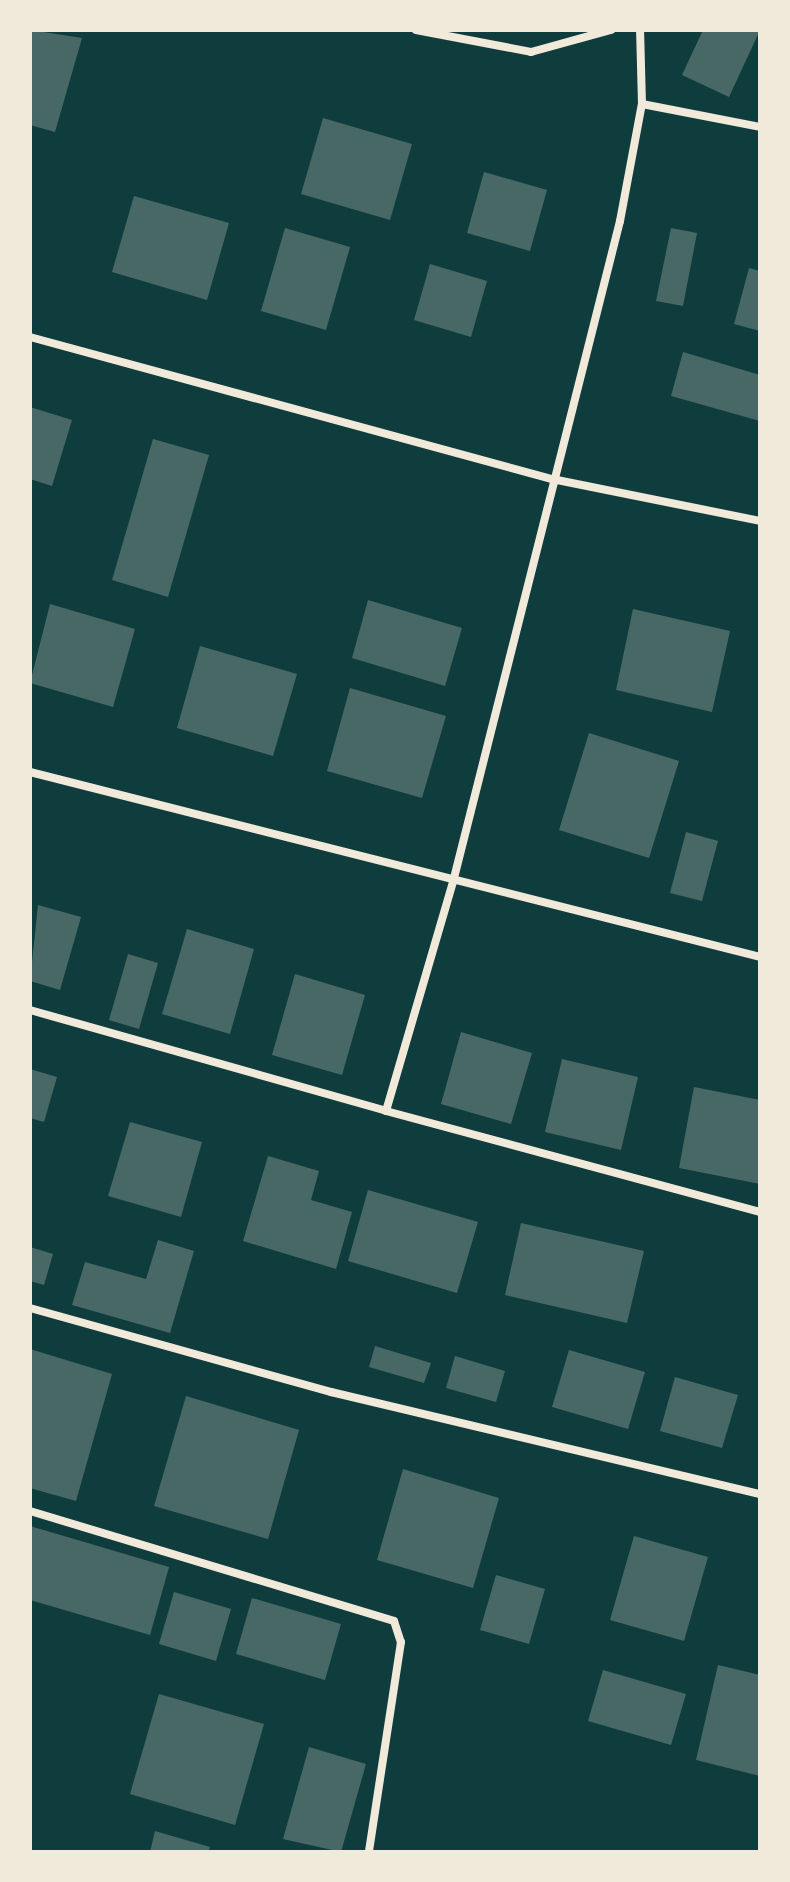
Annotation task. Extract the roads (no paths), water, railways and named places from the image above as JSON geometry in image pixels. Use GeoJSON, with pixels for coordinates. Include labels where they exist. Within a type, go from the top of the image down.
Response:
{"type":"FeatureCollection","features":[{"type":"Feature","properties":{"kind":"street"},"geometry":{"type":"LineString","coordinates":[[416,30],[531,52],[611,30]]}},
{"type":"Feature","properties":{"kind":"street"},"geometry":{"type":"LineString","coordinates":[[386,1111],[453,882],[552,479],[620,221],[642,104],[640,30]]}},
{"type":"Feature","properties":{"kind":"street"},"geometry":{"type":"LineString","coordinates":[[642,104],[760,127]]}},
{"type":"Feature","properties":{"kind":"street"},"geometry":{"type":"LineString","coordinates":[[30,337],[552,479],[760,521]]}},
{"type":"Feature","properties":{"kind":"street"},"geometry":{"type":"LineString","coordinates":[[30,772],[453,882],[760,957]]}},
{"type":"Feature","properties":{"kind":"street"},"geometry":{"type":"LineString","coordinates":[[30,1010],[386,1111],[760,1212]]}},
{"type":"Feature","properties":{"kind":"street"},"geometry":{"type":"LineString","coordinates":[[30,1308],[331,1392],[760,1494]]}},
{"type":"Feature","properties":{"kind":"street"},"geometry":{"type":"LineString","coordinates":[[30,1511],[394,1621],[401,1642],[369,1852]]}}]}
